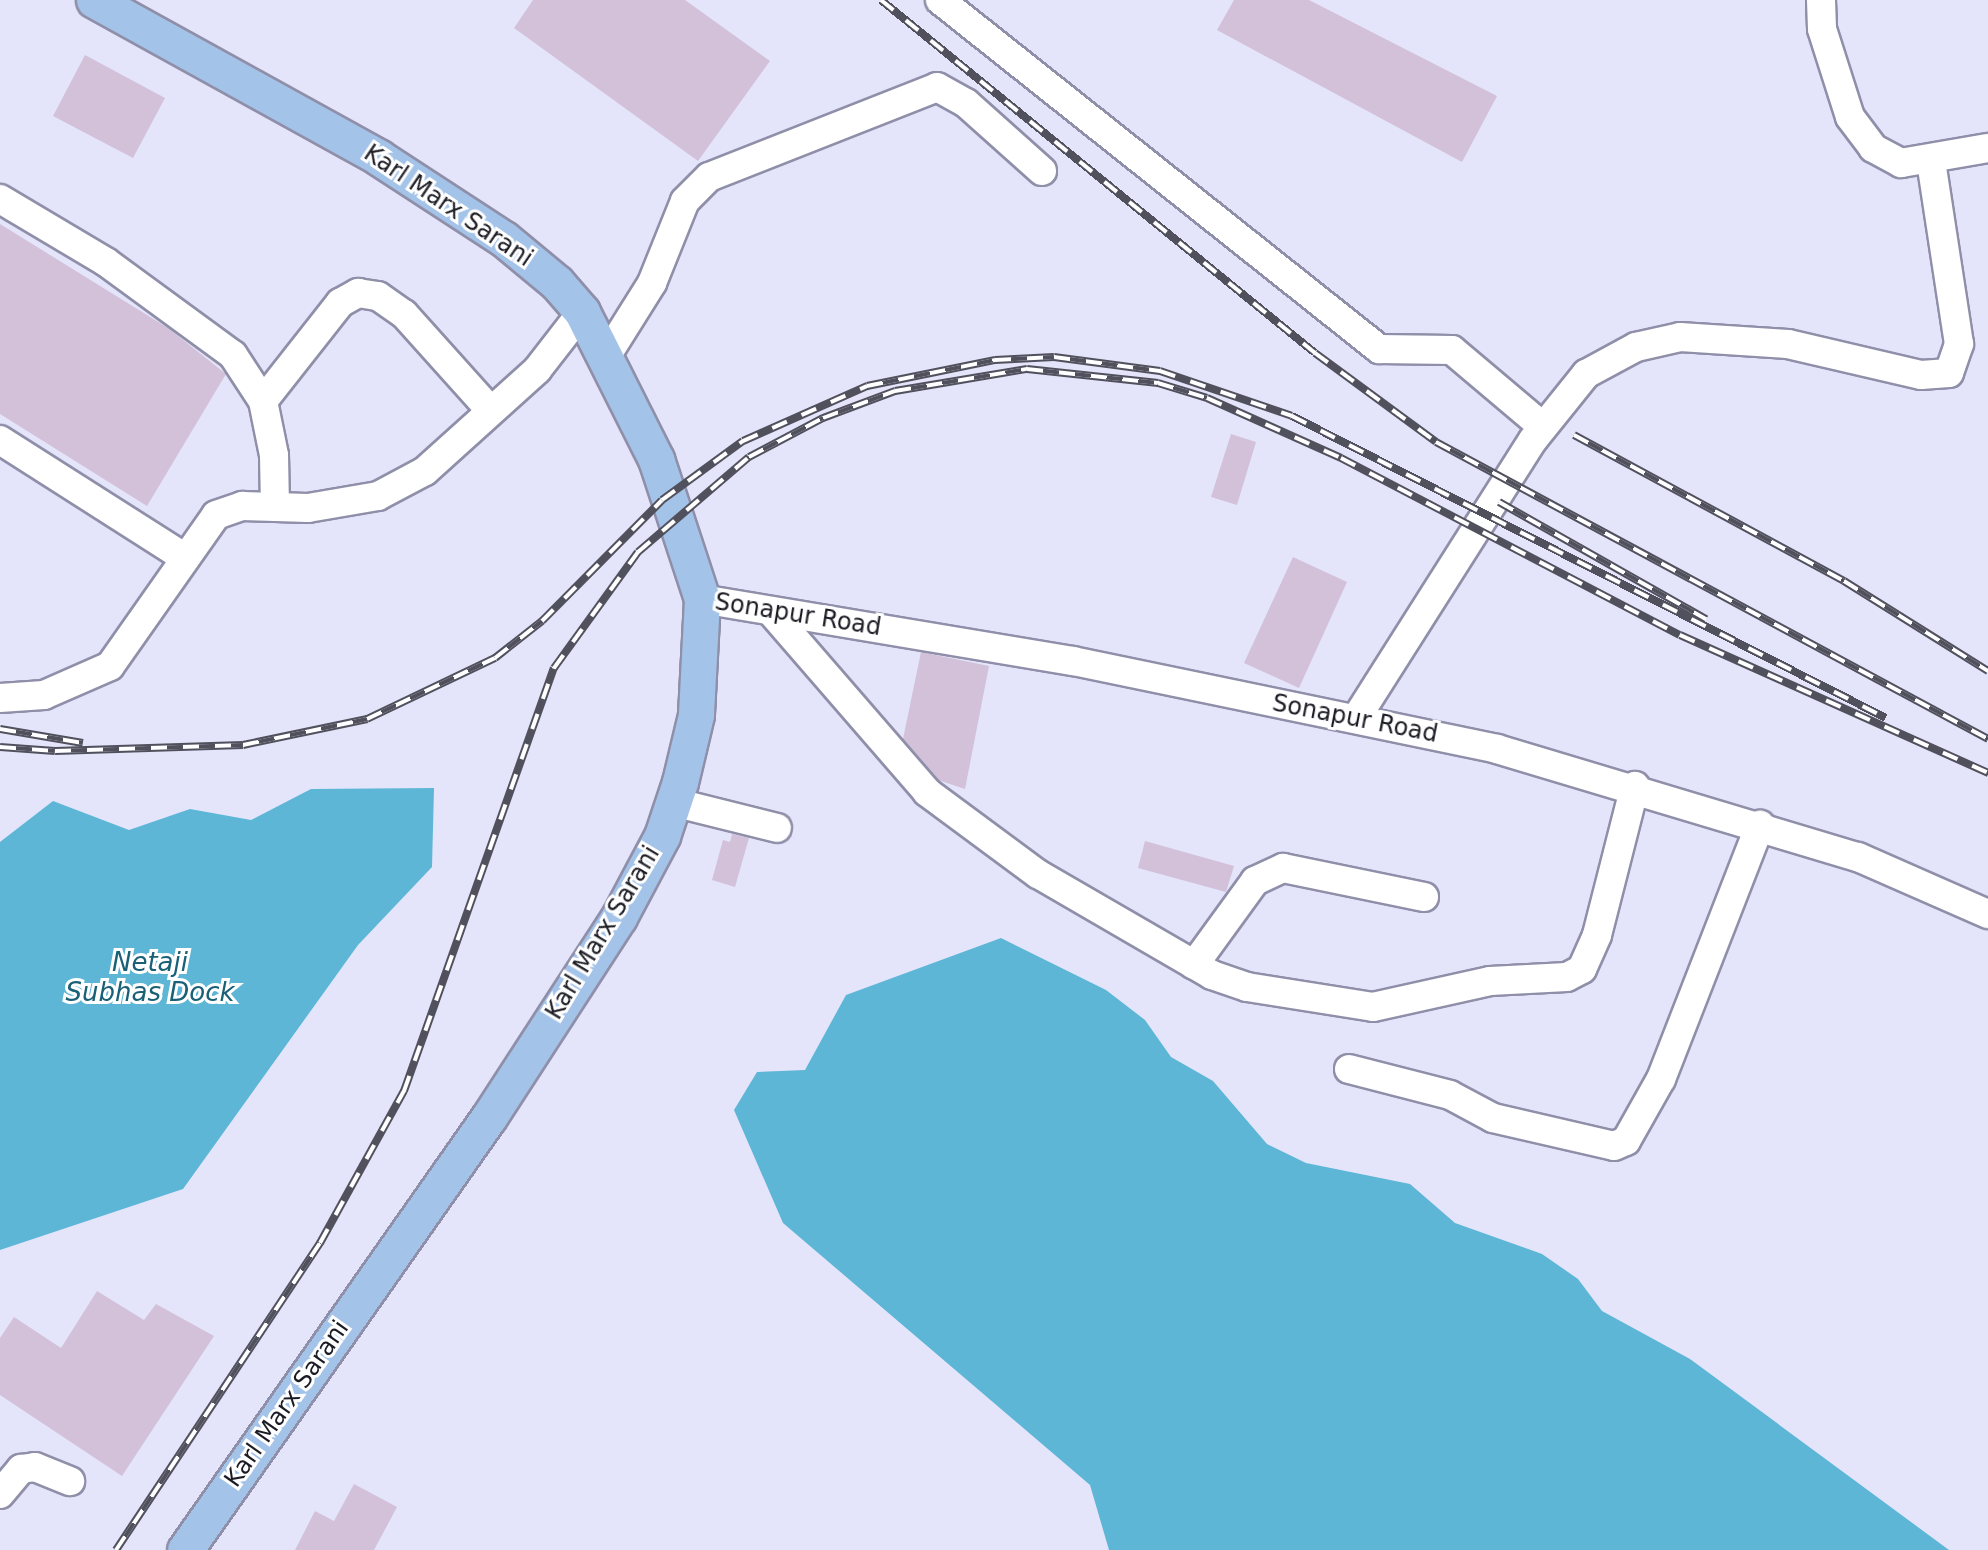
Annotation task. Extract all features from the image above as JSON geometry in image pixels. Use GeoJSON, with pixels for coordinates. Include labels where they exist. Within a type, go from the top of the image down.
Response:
{"type":"FeatureCollection","features":[{"type":"Feature","properties":{"kind":"main road","name":"Karl Marx Sarani"},"geometry":{"type":"LineString","coordinates":[[94,0],[378,157],[504,239],[582,312],[656,459],[702,599],[696,715],[673,803],[619,916],[489,1117],[185,1550]]}},
{"type":"Feature","properties":{"kind":"street"},"geometry":{"type":"LineString","coordinates":[[940,0],[1379,349],[1452,350],[1543,426]]}},
{"type":"Feature","properties":{"kind":"street"},"geometry":{"type":"LineString","coordinates":[[1821,0],[1822,29],[1850,117],[1872,148],[1901,163],[1931,161],[1988,148]]}},
{"type":"Feature","properties":{"kind":"street"},"geometry":{"type":"LineString","coordinates":[[605,358],[652,283],[685,201],[709,177],[937,87],[966,103],[1042,172]]}},
{"type":"Feature","properties":{"kind":"street"},"geometry":{"type":"LineString","coordinates":[[1357,717],[1543,426],[1586,374],[1636,347],[1680,337],[1788,344],[1921,375],[1949,373],[1959,344],[1931,161]]}},
{"type":"Feature","properties":{"kind":"street"},"geometry":{"type":"LineString","coordinates":[[0,199],[106,262],[233,355],[263,401],[274,455],[275,507]]}},
{"type":"Feature","properties":{"kind":"street"},"geometry":{"type":"LineString","coordinates":[[263,401],[340,303],[358,293],[378,296],[404,314],[491,411]]}},
{"type":"Feature","properties":{"kind":"street"},"geometry":{"type":"LineString","coordinates":[[0,698],[44,695],[110,666],[216,515],[378,496],[425,471],[537,370],[582,312]]}},
{"type":"Feature","properties":{"kind":"street"},"geometry":{"type":"LineString","coordinates":[[0,440],[184,557]]}},
{"type":"Feature","properties":{"kind":"street","name":"Sonapur Road"},"geometry":{"type":"LineString","coordinates":[[702,599],[773,614],[1060,659],[1357,717],[1635,786],[1760,825],[1858,857],[1988,914]]}},
{"type":"Feature","properties":{"kind":"street"},"geometry":{"type":"LineString","coordinates":[[773,614],[927,792],[1038,874],[1194,965],[1247,987],[1373,1007],[1489,981],[1567,977],[1581,969],[1597,935],[1635,786]]}},
{"type":"Feature","properties":{"kind":"street"},"geometry":{"type":"LineString","coordinates":[[673,803],[777,828]]}},
{"type":"Feature","properties":{"kind":"street"},"geometry":{"type":"LineString","coordinates":[[1349,1069],[1450,1095],[1493,1118],[1614,1146],[1626,1141],[1661,1079],[1760,825]]}},
{"type":"Feature","properties":{"kind":"street"},"geometry":{"type":"LineString","coordinates":[[1194,965],[1255,881],[1269,872],[1309,869],[1424,897]]}},
{"type":"Feature","properties":{"kind":"street"},"geometry":{"type":"LineString","coordinates":[[0,1494],[21,1469],[35,1467],[70,1481]]}},
{"type":"Feature","properties":{"kind":"water","name":"Netaji Subhas Dock"},"geometry":{"type":"Polygon","coordinates":[[[434,788],[432,867],[358,945],[183,1189],[0,1250],[0,842],[53,801],[129,830],[190,809],[251,820],[311,789],[434,788]]]}},
{"type":"Feature","properties":{"kind":"water"},"geometry":{"type":"Polygon","coordinates":[[[1001,938],[1106,990],[1145,1020],[1171,1057],[1213,1081],[1267,1144],[1306,1163],[1410,1184],[1455,1223],[1542,1254],[1578,1279],[1602,1311],[1690,1359],[1949,1550],[1109,1550],[1090,1485],[783,1223],[734,1110],[757,1072],[805,1070],[846,995],[1001,938]]]}},
{"type":"Feature","properties":{"kind":"building"},"geometry":{"type":"Polygon","coordinates":[[[533,0],[685,0],[770,61],[698,161],[514,28],[533,0]]]}},
{"type":"Feature","properties":{"kind":"building"},"geometry":{"type":"Polygon","coordinates":[[[1234,0],[1309,0],[1497,96],[1462,162],[1217,30],[1234,0]]]}},
{"type":"Feature","properties":{"kind":"building"},"geometry":{"type":"Polygon","coordinates":[[[85,55],[165,98],[133,158],[53,116],[85,55]]]}},
{"type":"Feature","properties":{"kind":"building"},"geometry":{"type":"Polygon","coordinates":[[[0,224],[168,328],[226,374],[147,506],[0,414],[0,224]]]}},
{"type":"Feature","properties":{"kind":"building"},"geometry":{"type":"Polygon","coordinates":[[[1231,434],[1256,442],[1237,505],[1211,497],[1231,434]]]}},
{"type":"Feature","properties":{"kind":"building"},"geometry":{"type":"Polygon","coordinates":[[[1293,557],[1347,582],[1299,688],[1244,663],[1293,557]]]}},
{"type":"Feature","properties":{"kind":"building"},"geometry":{"type":"Polygon","coordinates":[[[921,652],[989,666],[965,789],[938,780],[903,739],[921,652]]]}},
{"type":"Feature","properties":{"kind":"building"},"geometry":{"type":"Polygon","coordinates":[[[732,834],[749,838],[735,887],[712,880],[723,840],[730,842],[732,834]]]}},
{"type":"Feature","properties":{"kind":"building"},"geometry":{"type":"Polygon","coordinates":[[[1145,841],[1234,866],[1226,892],[1138,868],[1145,841]]]}},
{"type":"Feature","properties":{"kind":"building"},"geometry":{"type":"Polygon","coordinates":[[[97,1291],[144,1320],[156,1304],[214,1336],[122,1476],[0,1395],[0,1338],[14,1317],[61,1348],[97,1291]]]}},
{"type":"Feature","properties":{"kind":"building"},"geometry":{"type":"Polygon","coordinates":[[[354,1484],[397,1507],[374,1550],[295,1550],[315,1511],[334,1521],[354,1484]]]}},
{"type":"Feature","properties":{"kind":"railway"},"geometry":{"type":"LineString","coordinates":[[881,0],[1315,353],[1436,442],[1988,739]]}},
{"type":"Feature","properties":{"kind":"railway"},"geometry":{"type":"LineString","coordinates":[[0,747],[55,751],[243,745],[367,719],[495,658],[542,621],[662,500],[743,441],[867,386],[995,360],[1054,357],[1160,371],[1292,416],[1886,718]]}},
{"type":"Feature","properties":{"kind":"railway"},"geometry":{"type":"LineString","coordinates":[[116,1550],[320,1243],[404,1091],[554,668],[638,552],[749,457],[823,418],[895,391],[1027,369],[1158,383],[1207,398],[1341,458],[1680,635],[1988,773]]}},
{"type":"Feature","properties":{"kind":"railway"},"geometry":{"type":"LineString","coordinates":[[1574,435],[1844,581],[1988,671]]}},
{"type":"Feature","properties":{"kind":"railway"},"geometry":{"type":"LineString","coordinates":[[1499,502],[1706,619]]}},
{"type":"Feature","properties":{"kind":"railway"},"geometry":{"type":"LineString","coordinates":[[0,729],[83,743]]}}]}
